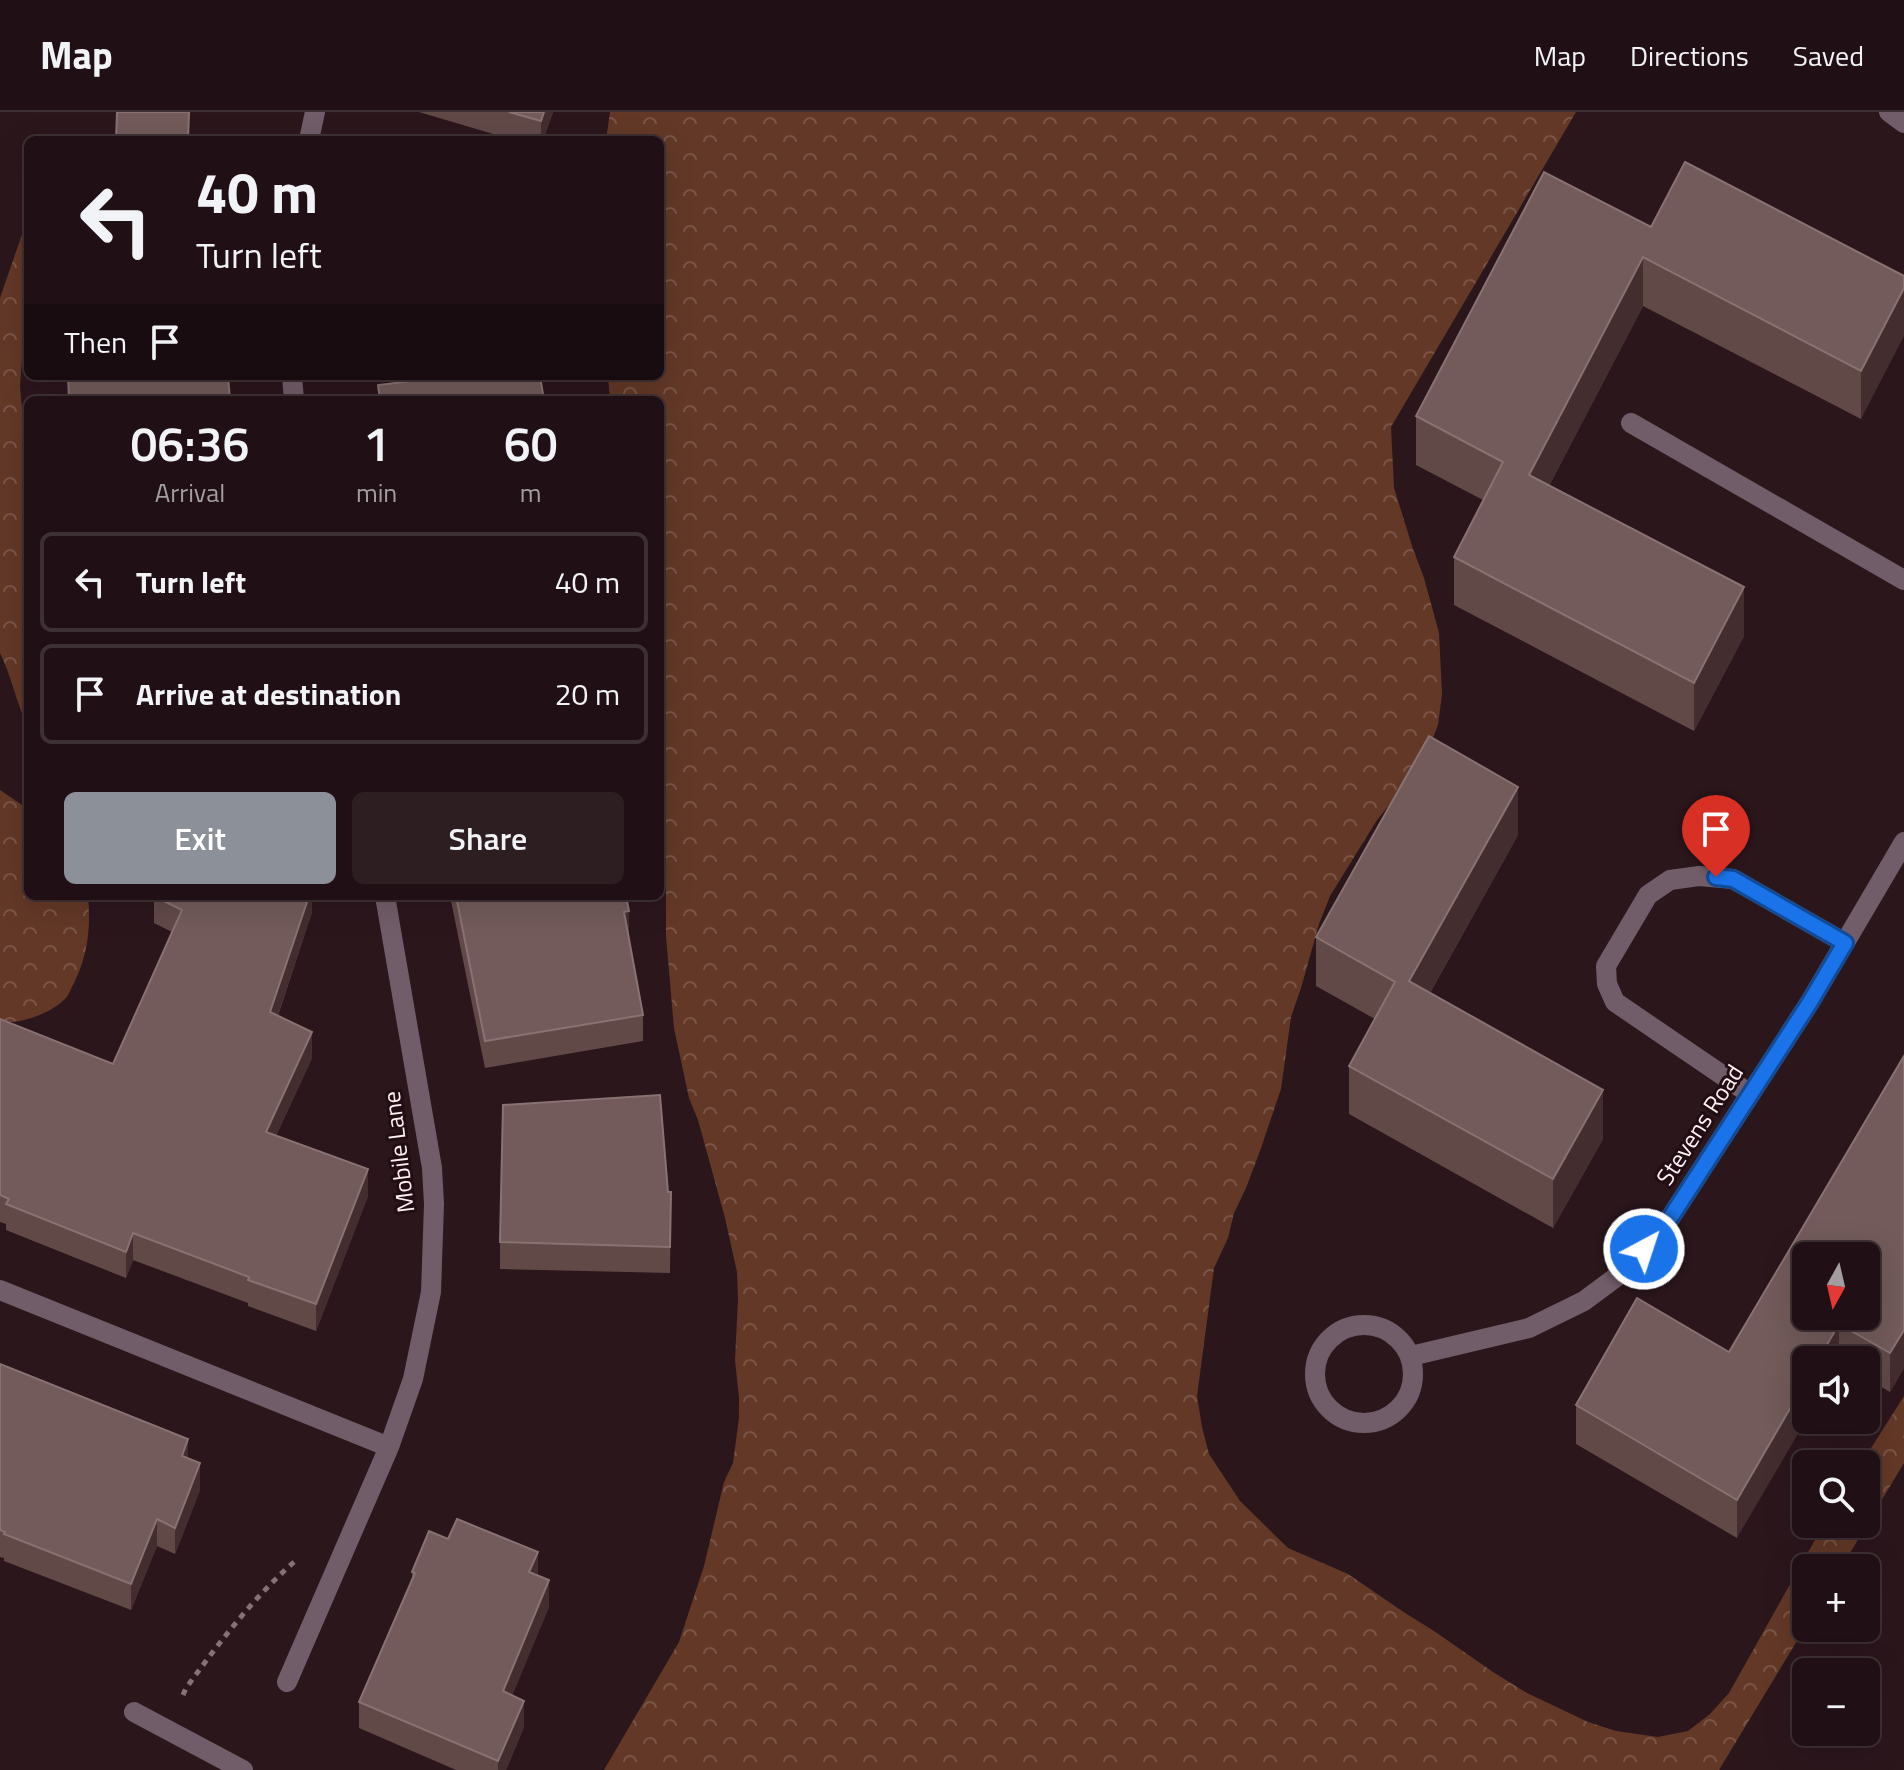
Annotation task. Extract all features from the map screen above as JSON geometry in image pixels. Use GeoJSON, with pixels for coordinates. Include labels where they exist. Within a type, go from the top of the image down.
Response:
{"type":"FeatureCollection","features":[{"type":"Feature","properties":{"kind":"street"},"geometry":{"type":"LineString","coordinates":[[310,136],[315,112]]}},
{"type":"Feature","properties":{"kind":"street"},"geometry":{"type":"LineString","coordinates":[[1889,112],[1904,123]]}},
{"type":"Feature","properties":{"kind":"street"},"geometry":{"type":"LineString","coordinates":[[1631,423],[1904,580]]}},
{"type":"Feature","properties":{"kind":"street","name":"Stevens Road"},"geometry":{"type":"LineString","coordinates":[[1411,1356],[1529,1328],[1584,1301],[1623,1272],[1665,1226],[1810,1002],[1904,842]]}},
{"type":"Feature","properties":{"kind":"street"},"geometry":{"type":"LineString","coordinates":[[1750,1094],[1615,1002],[1607,984],[1606,966],[1648,895],[1670,880],[1699,876],[1733,879],[1845,943]]}},
{"type":"Feature","properties":{"kind":"street","name":"Mobile Lane"},"geometry":{"type":"LineString","coordinates":[[287,1682],[389,1447],[413,1379],[431,1292],[432,1168],[386,900]]}},
{"type":"Feature","properties":{"kind":"street"},"geometry":{"type":"LineString","coordinates":[[0,1290],[389,1447]]}},
{"type":"Feature","properties":{"kind":"street"},"geometry":{"type":"LineString","coordinates":[[1372,1324],[1396,1335],[1411,1356],[1414,1382],[1409,1394],[1403,1406],[1382,1422],[1356,1424],[1332,1414],[1316,1392],[1314,1367],[1325,1343],[1346,1327],[1372,1324]]}},
{"type":"Feature","properties":{"kind":"street"},"geometry":{"type":"LineString","coordinates":[[134,1712],[243,1770]]}},
{"type":"Feature","properties":{"kind":"path"},"geometry":{"type":"LineString","coordinates":[[186,1739],[183,1695],[227,1633],[273,1580],[299,1558],[353,1528]]}},
{"type":"Feature","properties":{"kind":"green space"},"geometry":{"type":"Polygon","coordinates":[[[610,112],[1576,112],[1391,427],[1394,488],[1439,633],[1442,694],[1438,725],[1423,763],[1377,820],[1330,896],[1319,924],[1291,1017],[1281,1089],[1234,1213],[1228,1238],[1214,1268],[1197,1396],[1209,1454],[1240,1501],[1288,1548],[1348,1574],[1527,1693],[1588,1722],[1616,1731],[1658,1737],[1688,1731],[1710,1714],[1729,1693],[1792,1581],[1792,1642],[1796,1642],[1719,1770],[604,1770],[679,1642],[704,1566],[724,1482],[733,1463],[739,1418],[735,1360],[737,1272],[698,1120],[689,1098],[674,1028],[666,936],[664,396],[610,396],[608,380],[664,380],[664,136],[607,136],[610,112]]]}},
{"type":"Feature","properties":{"kind":"green space"},"geometry":{"type":"Polygon","coordinates":[[[24,229],[24,345],[20,387],[24,430],[24,718],[0,653],[0,298],[24,229]]]}},
{"type":"Feature","properties":{"kind":"green space"},"geometry":{"type":"Polygon","coordinates":[[[0,790],[24,806],[24,900],[88,900],[89,930],[79,972],[66,997],[41,1014],[23,1020],[0,1021],[0,790]]]}},
{"type":"Feature","properties":{"kind":"green space"},"geometry":{"type":"Polygon","coordinates":[[[1904,1396],[1904,1463],[1880,1503],[1880,1450],[1870,1450],[1904,1396]]]}},
{"type":"Feature","properties":{"kind":"green space"},"geometry":{"type":"Polygon","coordinates":[[[1816,1538],[1859,1538],[1849,1554],[1807,1554],[1816,1538]]]}},
{"type":"Feature","properties":{"kind":"building"},"geometry":{"type":"Polygon","coordinates":[[[117,112],[189,112],[188,136],[116,136],[117,112]]]}},
{"type":"Feature","properties":{"kind":"building"},"geometry":{"type":"Polygon","coordinates":[[[509,112],[544,112],[541,121],[509,112]]]}},
{"type":"Feature","properties":{"kind":"building"},"geometry":{"type":"Polygon","coordinates":[[[1685,162],[1904,276],[1904,288],[1861,371],[1643,257],[1529,475],[1744,587],[1694,683],[1454,557],[1503,462],[1416,416],[1544,172],[1651,227],[1685,162]]]}},
{"type":"Feature","properties":{"kind":"building"},"geometry":{"type":"Polygon","coordinates":[[[68,380],[228,380],[230,396],[69,396],[68,380]]]}},
{"type":"Feature","properties":{"kind":"building"},"geometry":{"type":"Polygon","coordinates":[[[420,380],[541,380],[543,396],[379,396],[378,385],[420,380]]]}},
{"type":"Feature","properties":{"kind":"building"},"geometry":{"type":"Polygon","coordinates":[[[1429,736],[1518,787],[1409,981],[1603,1090],[1553,1179],[1349,1066],[1395,982],[1316,937],[1429,736]]]}},
{"type":"Feature","properties":{"kind":"building"},"geometry":{"type":"Polygon","coordinates":[[[162,900],[308,900],[270,1012],[312,1032],[266,1132],[368,1169],[316,1304],[133,1233],[126,1252],[6,1204],[9,1199],[0,1195],[0,1019],[113,1064],[182,910],[162,900]]]}},
{"type":"Feature","properties":{"kind":"building"},"geometry":{"type":"Polygon","coordinates":[[[457,900],[627,900],[629,911],[624,912],[643,1015],[485,1041],[457,900]]]}},
{"type":"Feature","properties":{"kind":"building"},"geometry":{"type":"Polygon","coordinates":[[[1904,1056],[1904,1330],[1890,1353],[1850,1330],[1880,1330],[1880,1242],[1794,1242],[1904,1056]]]}},
{"type":"Feature","properties":{"kind":"building"},"geometry":{"type":"Polygon","coordinates":[[[660,1095],[668,1192],[671,1192],[670,1247],[500,1242],[503,1105],[660,1095]]]}},
{"type":"Feature","properties":{"kind":"building"},"geometry":{"type":"Polygon","coordinates":[[[1792,1245],[1792,1330],[1836,1330],[1826,1346],[1792,1346],[1792,1405],[1737,1500],[1576,1405],[1637,1298],[1729,1352],[1792,1245]]]}},
{"type":"Feature","properties":{"kind":"building"},"geometry":{"type":"Polygon","coordinates":[[[0,1364],[188,1439],[182,1456],[200,1463],[175,1528],[157,1519],[131,1584],[0,1530],[0,1364]]]}},
{"type":"Feature","properties":{"kind":"building"},"geometry":{"type":"Polygon","coordinates":[[[457,1519],[538,1552],[529,1572],[549,1580],[503,1691],[524,1701],[498,1761],[359,1702],[415,1573],[412,1572],[429,1531],[448,1539],[457,1519]]]}},
{"type":"Feature","properties":{"kind":"route"},"geometry":{"type":"LineString","coordinates":[[1644,1249],[1665,1226],[1845,943],[1733,879],[1716,877]]}}]}
